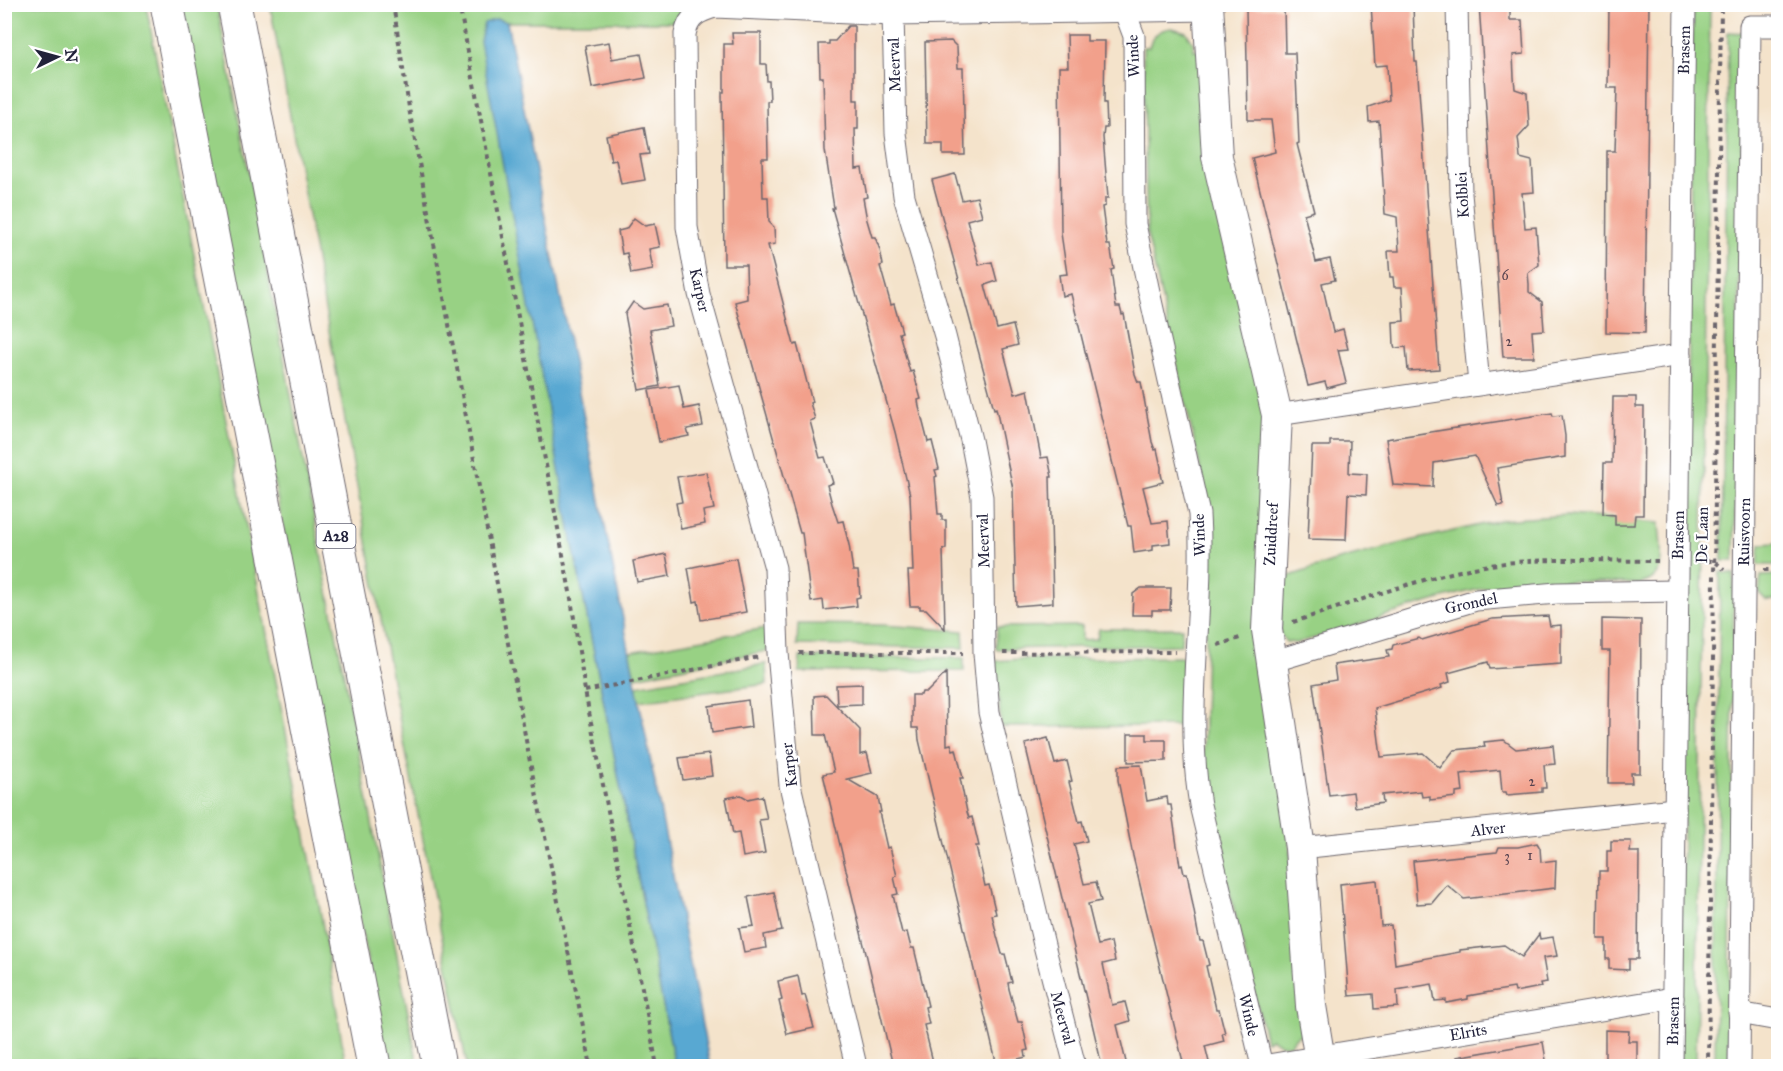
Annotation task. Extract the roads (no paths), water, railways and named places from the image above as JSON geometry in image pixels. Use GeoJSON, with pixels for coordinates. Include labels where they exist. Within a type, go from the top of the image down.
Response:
{"type":"FeatureCollection","features":[{"type":"Feature","properties":{"kind":"highway"},"geometry":{"type":"LineString","coordinates":[[167,4],[374,1066]]}},
{"type":"Feature","properties":{"kind":"highway","name":"A28"},"geometry":{"type":"LineString","coordinates":[[234,4],[439,1066]]}},
{"type":"Feature","properties":{"kind":"street","name":"Kolblei"},"geometry":{"type":"LineString","coordinates":[[1457,4],[1461,194],[1479,384]]}},
{"type":"Feature","properties":{"kind":"street","name":"Brasem"},"geometry":{"type":"LineString","coordinates":[[1672,1066],[1685,4]]}},
{"type":"Feature","properties":{"kind":"street","name":"Karper"},"geometry":{"type":"LineString","coordinates":[[856,1066],[790,785],[778,653],[775,568],[699,294],[687,227],[684,34],[690,20],[699,11],[715,6],[893,15]]}},
{"type":"Feature","properties":{"kind":"street"},"geometry":{"type":"LineString","coordinates":[[893,15],[1208,7]]}},
{"type":"Feature","properties":{"kind":"street","name":"Zuiddreef"},"geometry":{"type":"LineString","coordinates":[[1208,7],[1217,157],[1277,415],[1267,630],[1300,848],[1311,1006],[1320,1062]]}},
{"type":"Feature","properties":{"kind":"street","name":"Winde"},"geometry":{"type":"LineString","coordinates":[[1125,8],[1134,36],[1135,224],[1199,514],[1201,547],[1194,748],[1197,786],[1262,1066]]}},
{"type":"Feature","properties":{"kind":"street","name":"Meerval"},"geometry":{"type":"LineString","coordinates":[[893,15],[897,133],[904,196],[945,336],[971,440],[982,497],[984,653],[989,712],[999,762],[1075,1066]]}},
{"type":"Feature","properties":{"kind":"street","name":"Ruisvoorn"},"geometry":{"type":"LineString","coordinates":[[1739,1066],[1750,26],[1779,26]]}},
{"type":"Feature","properties":{"kind":"street"},"geometry":{"type":"LineString","coordinates":[[1277,415],[1680,355]]}},
{"type":"Feature","properties":{"kind":"street","name":"Grondel"},"geometry":{"type":"LineString","coordinates":[[1271,662],[1476,600],[1557,593],[1677,591]]}},
{"type":"Feature","properties":{"kind":"street","name":"Alver"},"geometry":{"type":"LineString","coordinates":[[1300,848],[1675,809]]}},
{"type":"Feature","properties":{"kind":"street","name":"Elrits"},"geometry":{"type":"LineString","coordinates":[[1262,1066],[1320,1062],[1673,998]]}},
{"type":"Feature","properties":{"kind":"street"},"geometry":{"type":"LineString","coordinates":[[1739,1013],[1779,1020]]}},
{"type":"Feature","properties":{"kind":"water"},"geometry":{"type":"Polygon","coordinates":[[[497,19],[507,22],[710,1066],[675,1066],[572,540],[480,41],[484,23],[497,19]]]}}]}
